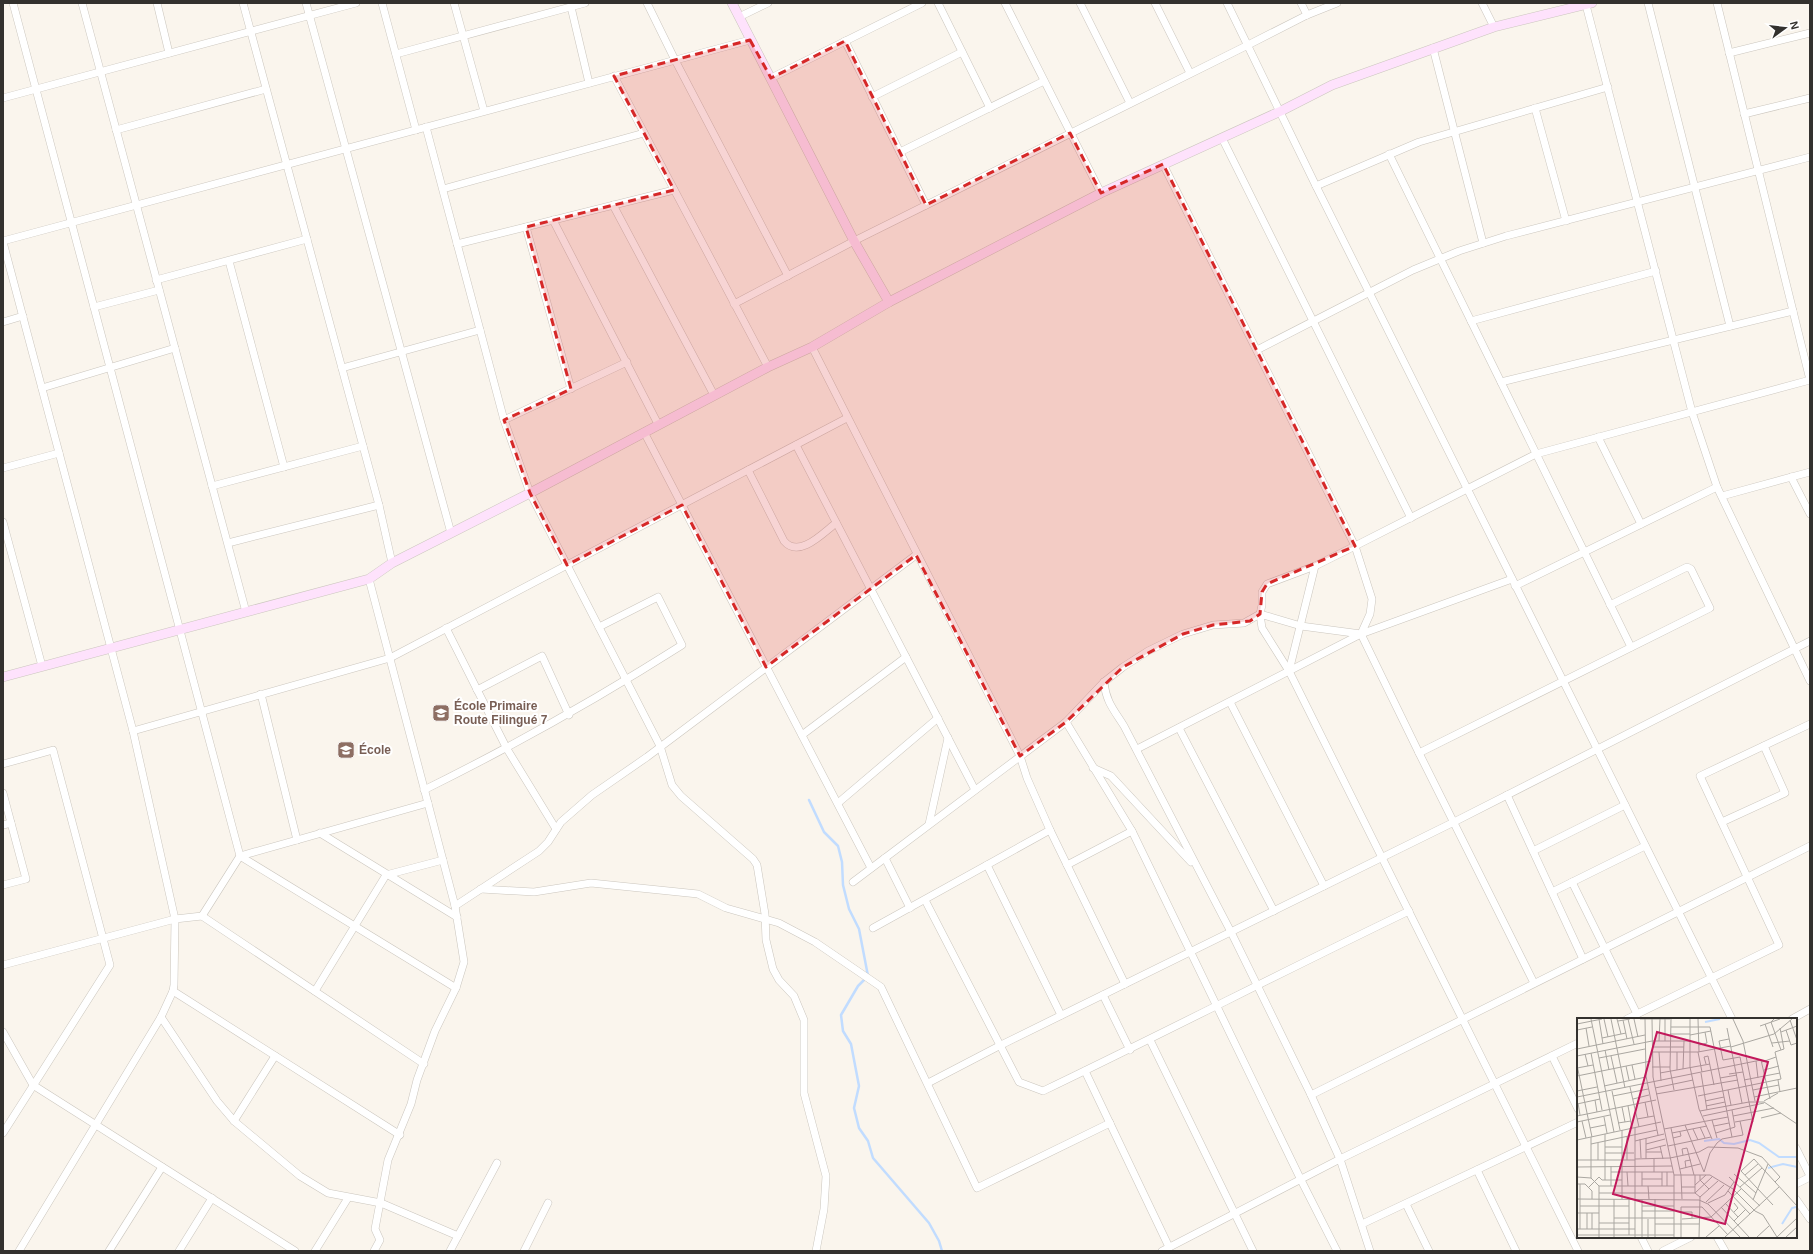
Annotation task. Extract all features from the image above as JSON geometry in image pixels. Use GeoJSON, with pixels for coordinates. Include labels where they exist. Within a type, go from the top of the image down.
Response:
{"type":"FeatureCollection","features":[{"type":"Feature","properties":{"kind":"street"},"geometry":{"type":"LineString","coordinates":[[13,3],[240,856],[456,988]]}},
{"type":"Feature","properties":{"kind":"street"},"geometry":{"type":"LineString","coordinates":[[82,3],[246,612]]}},
{"type":"Feature","properties":{"kind":"street"},"geometry":{"type":"LineString","coordinates":[[157,3],[169,53]]}},
{"type":"Feature","properties":{"kind":"street"},"geometry":{"type":"LineString","coordinates":[[243,3],[379,505],[392,563]]}},
{"type":"Feature","properties":{"kind":"street"},"geometry":{"type":"LineString","coordinates":[[306,3],[452,533]]}},
{"type":"Feature","properties":{"kind":"street"},"geometry":{"type":"LineString","coordinates":[[3,98],[356,3]]}},
{"type":"Feature","properties":{"kind":"street"},"geometry":{"type":"LineString","coordinates":[[382,3],[416,130]]}},
{"type":"Feature","properties":{"kind":"street"},"geometry":{"type":"LineString","coordinates":[[454,3],[484,111]]}},
{"type":"Feature","properties":{"kind":"street"},"geometry":{"type":"LineString","coordinates":[[396,54],[585,3]]}},
{"type":"Feature","properties":{"kind":"street"},"geometry":{"type":"LineString","coordinates":[[647,3],[675,60],[788,276]]}},
{"type":"Feature","properties":{"kind":"street"},"geometry":{"type":"LineString","coordinates":[[732,3],[854,241],[889,302]]}},
{"type":"Feature","properties":{"kind":"street"},"geometry":{"type":"LineString","coordinates":[[739,17],[768,3]]}},
{"type":"Feature","properties":{"kind":"street"},"geometry":{"type":"LineString","coordinates":[[771,78],[922,3]]}},
{"type":"Feature","properties":{"kind":"street"},"geometry":{"type":"LineString","coordinates":[[938,3],[990,108]]}},
{"type":"Feature","properties":{"kind":"street"},"geometry":{"type":"LineString","coordinates":[[1006,3],[1101,193]]}},
{"type":"Feature","properties":{"kind":"street"},"geometry":{"type":"LineString","coordinates":[[1080,3],[1130,103]]}},
{"type":"Feature","properties":{"kind":"street"},"geometry":{"type":"LineString","coordinates":[[1155,3],[1190,73]]}},
{"type":"Feature","properties":{"kind":"street"},"geometry":{"type":"LineString","coordinates":[[1227,3],[1369,293],[1731,1018]]}},
{"type":"Feature","properties":{"kind":"street"},"geometry":{"type":"LineString","coordinates":[[1301,3],[1307,15]]}},
{"type":"Feature","properties":{"kind":"street"},"geometry":{"type":"LineString","coordinates":[[734,304],[854,241],[1248,44],[1307,15],[1337,3]]}},
{"type":"Feature","properties":{"kind":"street"},"geometry":{"type":"LineString","coordinates":[[1482,3],[1494,27]]}},
{"type":"Feature","properties":{"kind":"street"},"geometry":{"type":"LineString","coordinates":[[1648,3],[1730,326]]}},
{"type":"Feature","properties":{"kind":"street"},"geometry":{"type":"LineString","coordinates":[[1578,1251],[1289,671],[1262,628],[1260,614],[1262,592],[1267,584],[1315,566],[1536,454],[1810,380],[1717,3]]}},
{"type":"Feature","properties":{"kind":"street"},"geometry":{"type":"LineString","coordinates":[[3,677],[369,578],[392,563],[530,493],[768,367],[812,347],[889,302],[1101,193],[1281,111],[1332,85],[1494,27],[1589,4],[1608,87],[1692,412],[1717,487],[1810,681]]}},
{"type":"Feature","properties":{"kind":"street"},"geometry":{"type":"LineString","coordinates":[[571,7],[589,83]]}},
{"type":"Feature","properties":{"kind":"street"},"geometry":{"type":"LineString","coordinates":[[1729,53],[1810,33]]}},
{"type":"Feature","properties":{"kind":"street"},"geometry":{"type":"LineString","coordinates":[[19,1251],[162,1017],[173,991],[175,919],[133,731],[3,241],[750,40]]}},
{"type":"Feature","properties":{"kind":"street"},"geometry":{"type":"LineString","coordinates":[[845,42],[926,205]]}},
{"type":"Feature","properties":{"kind":"street"},"geometry":{"type":"LineString","coordinates":[[1433,48],[1483,244]]}},
{"type":"Feature","properties":{"kind":"street"},"geometry":{"type":"LineString","coordinates":[[872,96],[962,52]]}},
{"type":"Feature","properties":{"kind":"street"},"geometry":{"type":"LineString","coordinates":[[614,76],[768,367]]}},
{"type":"Feature","properties":{"kind":"street"},"geometry":{"type":"LineString","coordinates":[[900,152],[1044,81]]}},
{"type":"Feature","properties":{"kind":"street"},"geometry":{"type":"LineString","coordinates":[[1316,186],[1389,154],[1454,132],[1608,87]]}},
{"type":"Feature","properties":{"kind":"street"},"geometry":{"type":"LineString","coordinates":[[116,130],[266,89]]}},
{"type":"Feature","properties":{"kind":"street"},"geometry":{"type":"LineString","coordinates":[[1744,114],[1810,98]]}},
{"type":"Feature","properties":{"kind":"street"},"geometry":{"type":"LineString","coordinates":[[1535,108],[1566,221]]}},
{"type":"Feature","properties":{"kind":"street"},"geometry":{"type":"LineString","coordinates":[[426,127],[504,420],[530,493],[660,746],[670,778],[676,790],[753,859],[757,865],[765,919],[766,940],[773,969],[779,980],[794,996],[804,1020],[804,1093],[826,1176],[824,1209],[816,1251]]}},
{"type":"Feature","properties":{"kind":"street"},"geometry":{"type":"LineString","coordinates":[[442,189],[644,133]]}},
{"type":"Feature","properties":{"kind":"street"},"geometry":{"type":"LineString","coordinates":[[1222,138],[1411,518]]}},
{"type":"Feature","properties":{"kind":"street"},"geometry":{"type":"LineString","coordinates":[[1389,154],[1631,647]]}},
{"type":"Feature","properties":{"kind":"street"},"geometry":{"type":"LineString","coordinates":[[1257,350],[1440,258],[1483,244],[1566,221],[1810,157]]}},
{"type":"Feature","properties":{"kind":"street"},"geometry":{"type":"LineString","coordinates":[[1164,164],[1355,546],[1372,599],[1370,614],[1361,634],[1418,753],[1534,983]]}},
{"type":"Feature","properties":{"kind":"street"},"geometry":{"type":"LineString","coordinates":[[457,244],[674,190]]}},
{"type":"Feature","properties":{"kind":"street"},"geometry":{"type":"LineString","coordinates":[[613,205],[714,395]]}},
{"type":"Feature","properties":{"kind":"street"},"geometry":{"type":"LineString","coordinates":[[553,220],[658,424]]}},
{"type":"Feature","properties":{"kind":"street"},"geometry":{"type":"LineString","coordinates":[[526,226],[571,389]]}},
{"type":"Feature","properties":{"kind":"street"},"geometry":{"type":"LineString","coordinates":[[156,280],[307,239]]}},
{"type":"Feature","properties":{"kind":"street"},"geometry":{"type":"LineString","coordinates":[[229,261],[284,467]]}},
{"type":"Feature","properties":{"kind":"street"},"geometry":{"type":"LineString","coordinates":[[1471,321],[1656,271]]}},
{"type":"Feature","properties":{"kind":"street"},"geometry":{"type":"LineString","coordinates":[[94,307],[159,290]]}},
{"type":"Feature","properties":{"kind":"street"},"geometry":{"type":"LineString","coordinates":[[1501,382],[1793,311]]}},
{"type":"Feature","properties":{"kind":"street"},"geometry":{"type":"LineString","coordinates":[[3,322],[23,316]]}},
{"type":"Feature","properties":{"kind":"street"},"geometry":{"type":"LineString","coordinates":[[342,368],[480,330]]}},
{"type":"Feature","properties":{"kind":"street"},"geometry":{"type":"LineString","coordinates":[[812,347],[916,555],[1020,756],[1027,778],[1050,830],[1125,984]]}},
{"type":"Feature","properties":{"kind":"street"},"geometry":{"type":"LineString","coordinates":[[42,388],[175,348]]}},
{"type":"Feature","properties":{"kind":"street"},"geometry":{"type":"LineString","coordinates":[[504,420],[627,362]]}},
{"type":"Feature","properties":{"kind":"street"},"geometry":{"type":"LineString","coordinates":[[133,731],[390,658],[847,418]]}},
{"type":"Feature","properties":{"kind":"street"},"geometry":{"type":"LineString","coordinates":[[644,432],[871,868]]}},
{"type":"Feature","properties":{"kind":"street"},"geometry":{"type":"LineString","coordinates":[[1598,437],[1642,524]]}},
{"type":"Feature","properties":{"kind":"street"},"geometry":{"type":"LineString","coordinates":[[796,445],[975,790]]}},
{"type":"Feature","properties":{"kind":"street"},"geometry":{"type":"LineString","coordinates":[[212,486],[363,446]]}},
{"type":"Feature","properties":{"kind":"street"},"geometry":{"type":"LineString","coordinates":[[3,468],[59,453]]}},
{"type":"Feature","properties":{"kind":"street"},"geometry":{"type":"LineString","coordinates":[[748,470],[784,541],[788,545],[794,548],[802,547],[836,523]]}},
{"type":"Feature","properties":{"kind":"street"},"geometry":{"type":"LineString","coordinates":[[1722,496],[1810,472]]}},
{"type":"Feature","properties":{"kind":"street"},"geometry":{"type":"LineString","coordinates":[[1791,477],[1810,514]]}},
{"type":"Feature","properties":{"kind":"street"},"geometry":{"type":"LineString","coordinates":[[1137,750],[1361,634],[1513,582],[1584,552],[1717,487]]}},
{"type":"Feature","properties":{"kind":"street"},"geometry":{"type":"LineString","coordinates":[[228,543],[379,505]]}},
{"type":"Feature","properties":{"kind":"street"},"geometry":{"type":"LineString","coordinates":[[3,522],[42,666]]}},
{"type":"Feature","properties":{"kind":"street"},"geometry":{"type":"LineString","coordinates":[[455,906],[539,851],[548,842],[561,822],[592,795],[916,555]]}},
{"type":"Feature","properties":{"kind":"street"},"geometry":{"type":"LineString","coordinates":[[1289,671],[1315,566]]}},
{"type":"Feature","properties":{"kind":"street"},"geometry":{"type":"LineString","coordinates":[[1418,753],[1710,608],[1690,567],[1687,567],[1610,606]]}},
{"type":"Feature","properties":{"kind":"street"},"geometry":{"type":"LineString","coordinates":[[369,578],[455,906],[464,962],[456,988],[435,1031],[400,1134],[388,1160],[375,1229],[380,1240],[374,1251]]}},
{"type":"Feature","properties":{"kind":"street"},"geometry":{"type":"LineString","coordinates":[[424,790],[507,749],[569,715],[682,645],[658,597],[599,627]]}},
{"type":"Feature","properties":{"kind":"street"},"geometry":{"type":"LineString","coordinates":[[853,882],[1066,722],[1104,682],[1123,667],[1183,634],[1213,625],[1244,623],[1260,614],[1301,626],[1361,634]]}},
{"type":"Feature","properties":{"kind":"street"},"geometry":{"type":"LineString","coordinates":[[446,628],[507,749],[556,829]]}},
{"type":"Feature","properties":{"kind":"street"},"geometry":{"type":"LineString","coordinates":[[928,1083],[999,1046],[1454,822],[1810,641]]}},
{"type":"Feature","properties":{"kind":"street"},"geometry":{"type":"LineString","coordinates":[[477,690],[542,656],[569,715]]}},
{"type":"Feature","properties":{"kind":"street"},"geometry":{"type":"LineString","coordinates":[[802,735],[906,657]]}},
{"type":"Feature","properties":{"kind":"street"},"geometry":{"type":"LineString","coordinates":[[1104,682],[1105,696],[1137,750],[1231,932],[1311,1095],[1340,1159],[1370,1251]]}},
{"type":"Feature","properties":{"kind":"street"},"geometry":{"type":"LineString","coordinates":[[261,694],[297,840]]}},
{"type":"Feature","properties":{"kind":"street"},"geometry":{"type":"LineString","coordinates":[[1230,702],[1324,886]]}},
{"type":"Feature","properties":{"kind":"street"},"geometry":{"type":"LineString","coordinates":[[838,803],[938,718]]}},
{"type":"Feature","properties":{"kind":"street"},"geometry":{"type":"LineString","coordinates":[[1066,722],[1132,832],[1337,1251]]}},
{"type":"Feature","properties":{"kind":"street"},"geometry":{"type":"LineString","coordinates":[[1629,1018],[1779,945],[1700,776],[1810,724]]}},
{"type":"Feature","properties":{"kind":"street"},"geometry":{"type":"LineString","coordinates":[[1179,728],[1274,911]]}},
{"type":"Feature","properties":{"kind":"street"},"geometry":{"type":"LineString","coordinates":[[929,824],[948,738]]}},
{"type":"Feature","properties":{"kind":"street"},"geometry":{"type":"LineString","coordinates":[[1722,822],[1785,793],[1764,746]]}},
{"type":"Feature","properties":{"kind":"street"},"geometry":{"type":"LineString","coordinates":[[3,764],[53,750],[110,965],[3,1133]]}},
{"type":"Feature","properties":{"kind":"street"},"geometry":{"type":"LineString","coordinates":[[1093,768],[1111,776],[1197,868]]}},
{"type":"Feature","properties":{"kind":"street"},"geometry":{"type":"LineString","coordinates":[[3,793],[26,879],[3,885]]}},
{"type":"Feature","properties":{"kind":"street"},"geometry":{"type":"LineString","coordinates":[[1507,795],[1583,959]]}},
{"type":"Feature","properties":{"kind":"street"},"geometry":{"type":"LineString","coordinates":[[202,916],[240,856],[428,803]]}},
{"type":"Feature","properties":{"kind":"street"},"geometry":{"type":"LineString","coordinates":[[1533,851],[1625,806]]}},
{"type":"Feature","properties":{"kind":"street"},"geometry":{"type":"LineString","coordinates":[[3,825],[11,823]]}},
{"type":"Feature","properties":{"kind":"street"},"geometry":{"type":"LineString","coordinates":[[873,928],[1050,830]]}},
{"type":"Feature","properties":{"kind":"street"},"geometry":{"type":"LineString","coordinates":[[1067,865],[1132,832]]}},
{"type":"Feature","properties":{"kind":"street"},"geometry":{"type":"LineString","coordinates":[[320,834],[457,918]]}},
{"type":"Feature","properties":{"kind":"street"},"geometry":{"type":"LineString","coordinates":[[1552,892],[1645,846]]}},
{"type":"Feature","properties":{"kind":"street"},"geometry":{"type":"LineString","coordinates":[[1311,1095],[1810,846]]}},
{"type":"Feature","properties":{"kind":"street"},"geometry":{"type":"LineString","coordinates":[[885,858],[910,908]]}},
{"type":"Feature","properties":{"kind":"street"},"geometry":{"type":"LineString","coordinates":[[315,991],[386,875],[442,860]]}},
{"type":"Feature","properties":{"kind":"street"},"geometry":{"type":"LineString","coordinates":[[987,865],[1062,1015]]}},
{"type":"Feature","properties":{"kind":"street"},"geometry":{"type":"LineString","coordinates":[[1572,882],[1637,1014]]}},
{"type":"Feature","properties":{"kind":"street"},"geometry":{"type":"LineString","coordinates":[[481,889],[534,892],[591,883],[698,894],[726,908],[779,923],[815,942],[881,987],[977,1188],[1110,1123]]}},
{"type":"Feature","properties":{"kind":"street"},"geometry":{"type":"LineString","coordinates":[[924,900],[1019,1082],[1043,1091],[1150,1040],[1256,984],[1409,911]]}},
{"type":"Feature","properties":{"kind":"street"},"geometry":{"type":"LineString","coordinates":[[3,965],[175,919],[202,916],[424,1064]]}},
{"type":"Feature","properties":{"kind":"street"},"geometry":{"type":"LineString","coordinates":[[173,991],[400,1134]]}},
{"type":"Feature","properties":{"kind":"street"},"geometry":{"type":"LineString","coordinates":[[1103,995],[1130,1050]]}},
{"type":"Feature","properties":{"kind":"street"},"geometry":{"type":"LineString","coordinates":[[1794,1018],[1810,1010]]}},
{"type":"Feature","properties":{"kind":"street"},"geometry":{"type":"LineString","coordinates":[[162,1017],[213,1096],[234,1121],[300,1176],[328,1193],[348,1198],[381,1203],[458,1236]]}},
{"type":"Feature","properties":{"kind":"street"},"geometry":{"type":"LineString","coordinates":[[3,1032],[33,1085],[295,1251]]}},
{"type":"Feature","properties":{"kind":"street"},"geometry":{"type":"LineString","coordinates":[[1150,1040],[1253,1251]]}},
{"type":"Feature","properties":{"kind":"street"},"geometry":{"type":"LineString","coordinates":[[1162,1251],[1340,1159],[1577,1044]]}},
{"type":"Feature","properties":{"kind":"street"},"geometry":{"type":"LineString","coordinates":[[234,1121],[275,1056]]}},
{"type":"Feature","properties":{"kind":"street"},"geometry":{"type":"LineString","coordinates":[[1552,1056],[1577,1107]]}},
{"type":"Feature","properties":{"kind":"street"},"geometry":{"type":"LineString","coordinates":[[1085,1071],[1169,1247]]}},
{"type":"Feature","properties":{"kind":"street"},"geometry":{"type":"LineString","coordinates":[[1362,1224],[1577,1122]]}},
{"type":"Feature","properties":{"kind":"street"},"geometry":{"type":"LineString","coordinates":[[1797,1150],[1810,1176],[1797,1183]]}},
{"type":"Feature","properties":{"kind":"street"},"geometry":{"type":"LineString","coordinates":[[450,1251],[497,1162]]}},
{"type":"Feature","properties":{"kind":"street"},"geometry":{"type":"LineString","coordinates":[[109,1251],[162,1167]]}},
{"type":"Feature","properties":{"kind":"street"},"geometry":{"type":"LineString","coordinates":[[1477,1170],[1516,1251]]}},
{"type":"Feature","properties":{"kind":"street"},"geometry":{"type":"LineString","coordinates":[[179,1251],[212,1198]]}},
{"type":"Feature","properties":{"kind":"street"},"geometry":{"type":"LineString","coordinates":[[315,1251],[348,1198]]}},
{"type":"Feature","properties":{"kind":"street"},"geometry":{"type":"LineString","coordinates":[[1797,1200],[1810,1219]]}},
{"type":"Feature","properties":{"kind":"street"},"geometry":{"type":"LineString","coordinates":[[524,1251],[548,1203]]}},
{"type":"Feature","properties":{"kind":"street"},"geometry":{"type":"LineString","coordinates":[[1406,1204],[1429,1251]]}},
{"type":"Feature","properties":{"kind":"street"},"geometry":{"type":"LineString","coordinates":[[1642,1238],[1648,1251]]}},
{"type":"Feature","properties":{"kind":"street"},"geometry":{"type":"LineString","coordinates":[[1663,1251],[1689,1238]]}},
{"type":"Feature","properties":{"kind":"street"},"geometry":{"type":"LineString","coordinates":[[1718,1238],[1725,1251]]}},
{"type":"Feature","properties":{"kind":"highlighted area"},"geometry":{"type":"Polygon","coordinates":[[[750,40],[771,78],[845,41],[926,205],[1070,133],[1101,193],[1163,164],[1355,546],[1267,584],[1262,592],[1260,614],[1250,621],[1213,625],[1183,634],[1123,667],[1066,722],[1020,756],[916,555],[766,667],[682,505],[567,565],[530,493],[504,420],[571,389],[526,227],[674,190],[614,76],[750,40]]]}},
{"type":"Feature","properties":{"kind":"waterway"},"geometry":{"type":"LineString","coordinates":[[809,800],[824,832],[838,846],[842,862],[843,885],[849,909],[859,929],[868,976],[858,986],[841,1015],[843,1031],[851,1044],[859,1086],[854,1108],[859,1128],[868,1141],[873,1158],[929,1223],[939,1241],[942,1251]]}},
{"type":"Feature","properties":{"kind":"place","name":"École Primaire Route Filingué 7"},"geometry":{"type":"Point","coordinates":[441,713]}},
{"type":"Feature","properties":{"kind":"place","name":"École"},"geometry":{"type":"Point","coordinates":[346,750]}}]}
